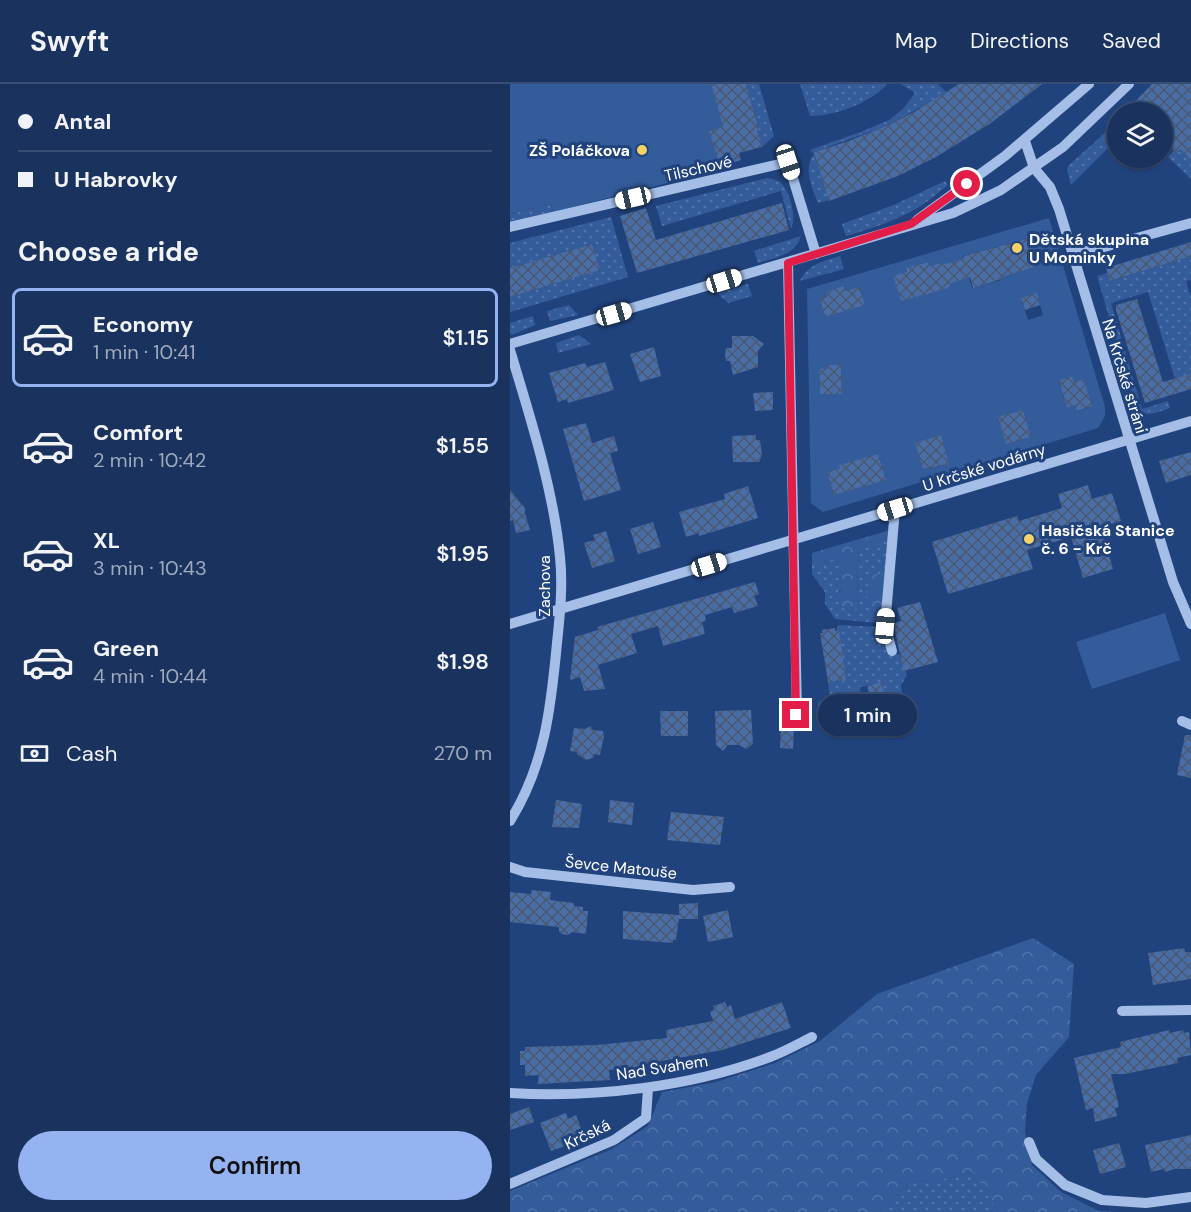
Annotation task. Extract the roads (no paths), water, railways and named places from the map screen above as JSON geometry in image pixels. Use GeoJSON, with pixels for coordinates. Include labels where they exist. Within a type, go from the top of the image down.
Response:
{"type":"FeatureCollection","features":[{"type":"Feature","properties":{"kind":"street"},"geometry":{"type":"LineString","coordinates":[[911,224],[1025,141],[1089,84]]}},
{"type":"Feature","properties":{"kind":"street"},"geometry":{"type":"LineString","coordinates":[[510,344],[953,213],[1001,190],[1063,147],[1130,84]]}},
{"type":"Feature","properties":{"kind":"street","name":"Na Krčské stráni"},"geometry":{"type":"LineString","coordinates":[[1025,141],[1034,168],[1050,187],[1073,253],[1173,582],[1191,624]]}},
{"type":"Feature","properties":{"kind":"street","name":"Tilschové"},"geometry":{"type":"LineString","coordinates":[[510,227],[788,162],[816,254]]}},
{"type":"Feature","properties":{"kind":"street"},"geometry":{"type":"LineString","coordinates":[[1073,253],[1097,249],[1191,222]]}},
{"type":"Feature","properties":{"kind":"street"},"geometry":{"type":"LineString","coordinates":[[788,263],[796,715]]}},
{"type":"Feature","properties":{"kind":"street","name":"Zachova"},"geometry":{"type":"LineString","coordinates":[[510,350],[550,496],[561,558],[560,609],[550,710],[536,766],[510,821]]}},
{"type":"Feature","properties":{"kind":"street","name":"U Krčské vodárny"},"geometry":{"type":"LineString","coordinates":[[510,624],[1191,421]]}},
{"type":"Feature","properties":{"kind":"street"},"geometry":{"type":"LineString","coordinates":[[892,651],[885,626],[895,509]]}},
{"type":"Feature","properties":{"kind":"street","name":"Ševce Matouše"},"geometry":{"type":"LineString","coordinates":[[510,867],[525,872],[693,890],[730,887]]}},
{"type":"Feature","properties":{"kind":"street"},"geometry":{"type":"LineString","coordinates":[[1122,1011],[1191,1010]]}},
{"type":"Feature","properties":{"kind":"street","name":"Nad Svahem"},"geometry":{"type":"LineString","coordinates":[[510,1093],[543,1095],[648,1088],[712,1075],[771,1057],[812,1037]]}},
{"type":"Feature","properties":{"kind":"street","name":"Krčská"},"geometry":{"type":"LineString","coordinates":[[510,1184],[614,1140],[646,1118],[648,1088]]}},
{"type":"Feature","properties":{"kind":"street"},"geometry":{"type":"LineString","coordinates":[[1029,1142],[1036,1159],[1065,1185],[1102,1200],[1146,1203],[1191,1197]]}},
{"type":"Feature","properties":{"kind":"place","name":"ZŠ Poláčkova"},"geometry":{"type":"Point","coordinates":[642,150]}},
{"type":"Feature","properties":{"kind":"place","name":"Dětská skupina U Mominky"},"geometry":{"type":"Point","coordinates":[1017,248]}},
{"type":"Feature","properties":{"kind":"place","name":"Hasičská Stanice č. 6 - Krč"},"geometry":{"type":"Point","coordinates":[1029,539]}}]}
